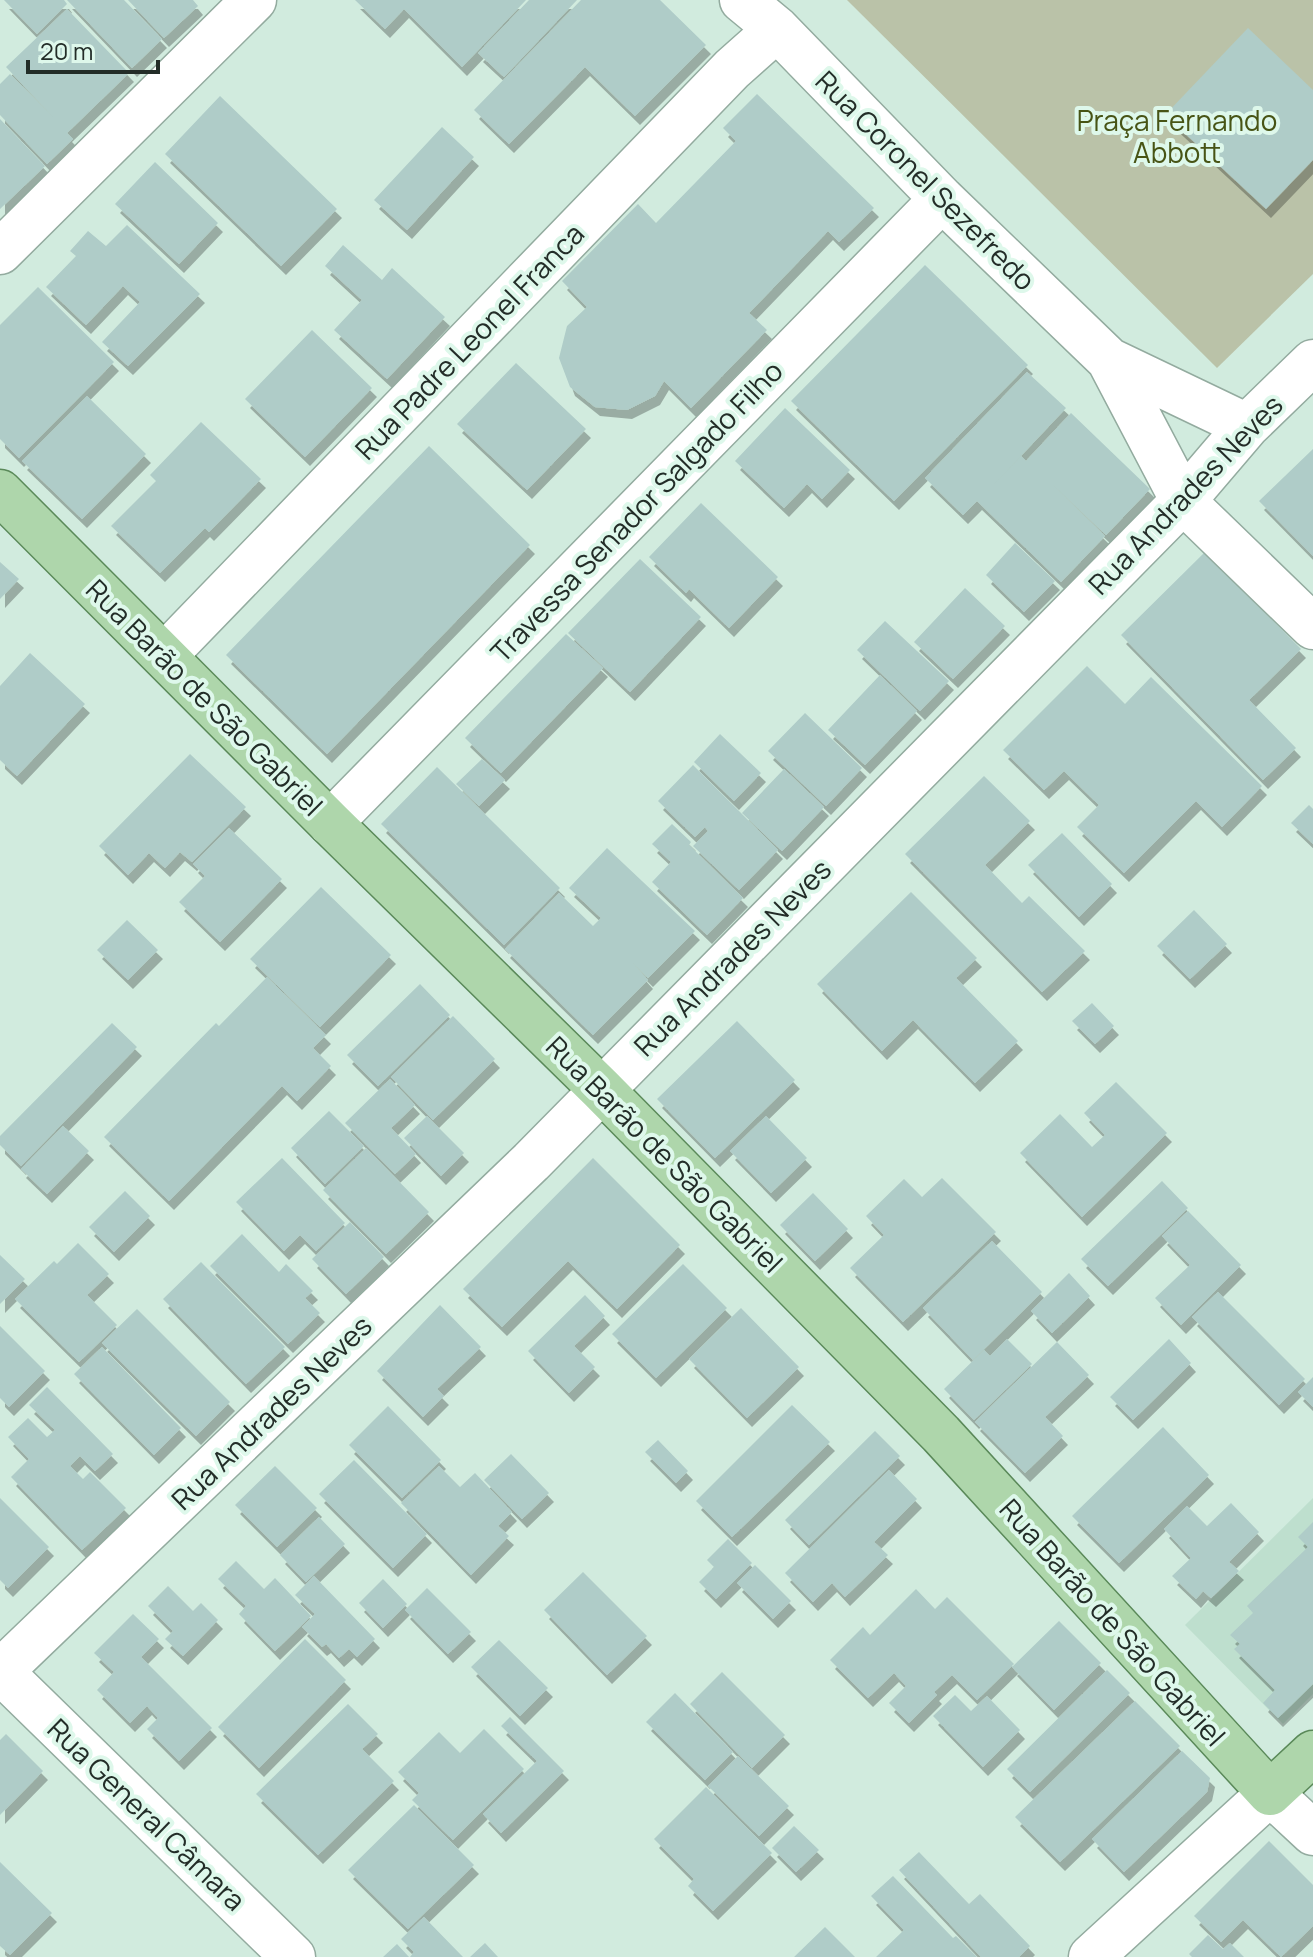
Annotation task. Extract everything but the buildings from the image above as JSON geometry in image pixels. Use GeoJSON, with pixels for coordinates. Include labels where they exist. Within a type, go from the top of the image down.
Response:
{"type":"FeatureCollection","features":[{"type":"Feature","properties":{"kind":"main road","name":"Rua Barão de São Gabriel"},"geometry":{"type":"LineString","coordinates":[[0,492],[601,1089],[941,1434],[1270,1793]]}},
{"type":"Feature","properties":{"kind":"main road"},"geometry":{"type":"LineString","coordinates":[[1270,1793],[1313,1753]]}},
{"type":"Feature","properties":{"kind":"street"},"geometry":{"type":"LineString","coordinates":[[0,252],[254,0]]}},
{"type":"Feature","properties":{"kind":"street","name":"Rua Coronel Sezefredo"},"geometry":{"type":"LineString","coordinates":[[742,0],[777,29],[942,199],[1109,360],[1183,501],[1313,627]]}},
{"type":"Feature","properties":{"kind":"street","name":"Rua Padre Leonel Franca"},"geometry":{"type":"LineString","coordinates":[[165,655],[732,69],[777,29]]}},
{"type":"Feature","properties":{"kind":"street","name":"Travessa Senador Salgado Filho"},"geometry":{"type":"LineString","coordinates":[[330,823],[942,199]]}},
{"type":"Feature","properties":{"kind":"street","name":"Rua Coronel Sezefredo"},"geometry":{"type":"LineString","coordinates":[[1109,360],[1247,426]]}},
{"type":"Feature","properties":{"kind":"street","name":"Rua Andrades Neves"},"geometry":{"type":"LineString","coordinates":[[0,1672],[531,1162],[1183,501],[1247,426],[1313,362]]}},
{"type":"Feature","properties":{"kind":"street","name":"Rua General Câmara"},"geometry":{"type":"LineString","coordinates":[[0,1672],[293,1957]]}},
{"type":"Feature","properties":{"kind":"street"},"geometry":{"type":"LineString","coordinates":[[1091,1957],[1270,1793]]}},
{"type":"Feature","properties":{"kind":"street","name":"Rua Barão de São Gabriel"},"geometry":{"type":"LineString","coordinates":[[1270,1793],[1313,1833]]}},
{"type":"Feature","properties":{"kind":"shaded area"},"geometry":{"type":"Polygon","coordinates":[[[1313,1498],[1313,1694],[1283,1724],[1185,1625],[1313,1498]]]}},
{"type":"Feature","properties":{"kind":"green space","name":"Praça Fernando Abbott"},"geometry":{"type":"Polygon","coordinates":[[[847,0],[1313,0],[1313,274],[1217,368],[847,0]]]}}]}
